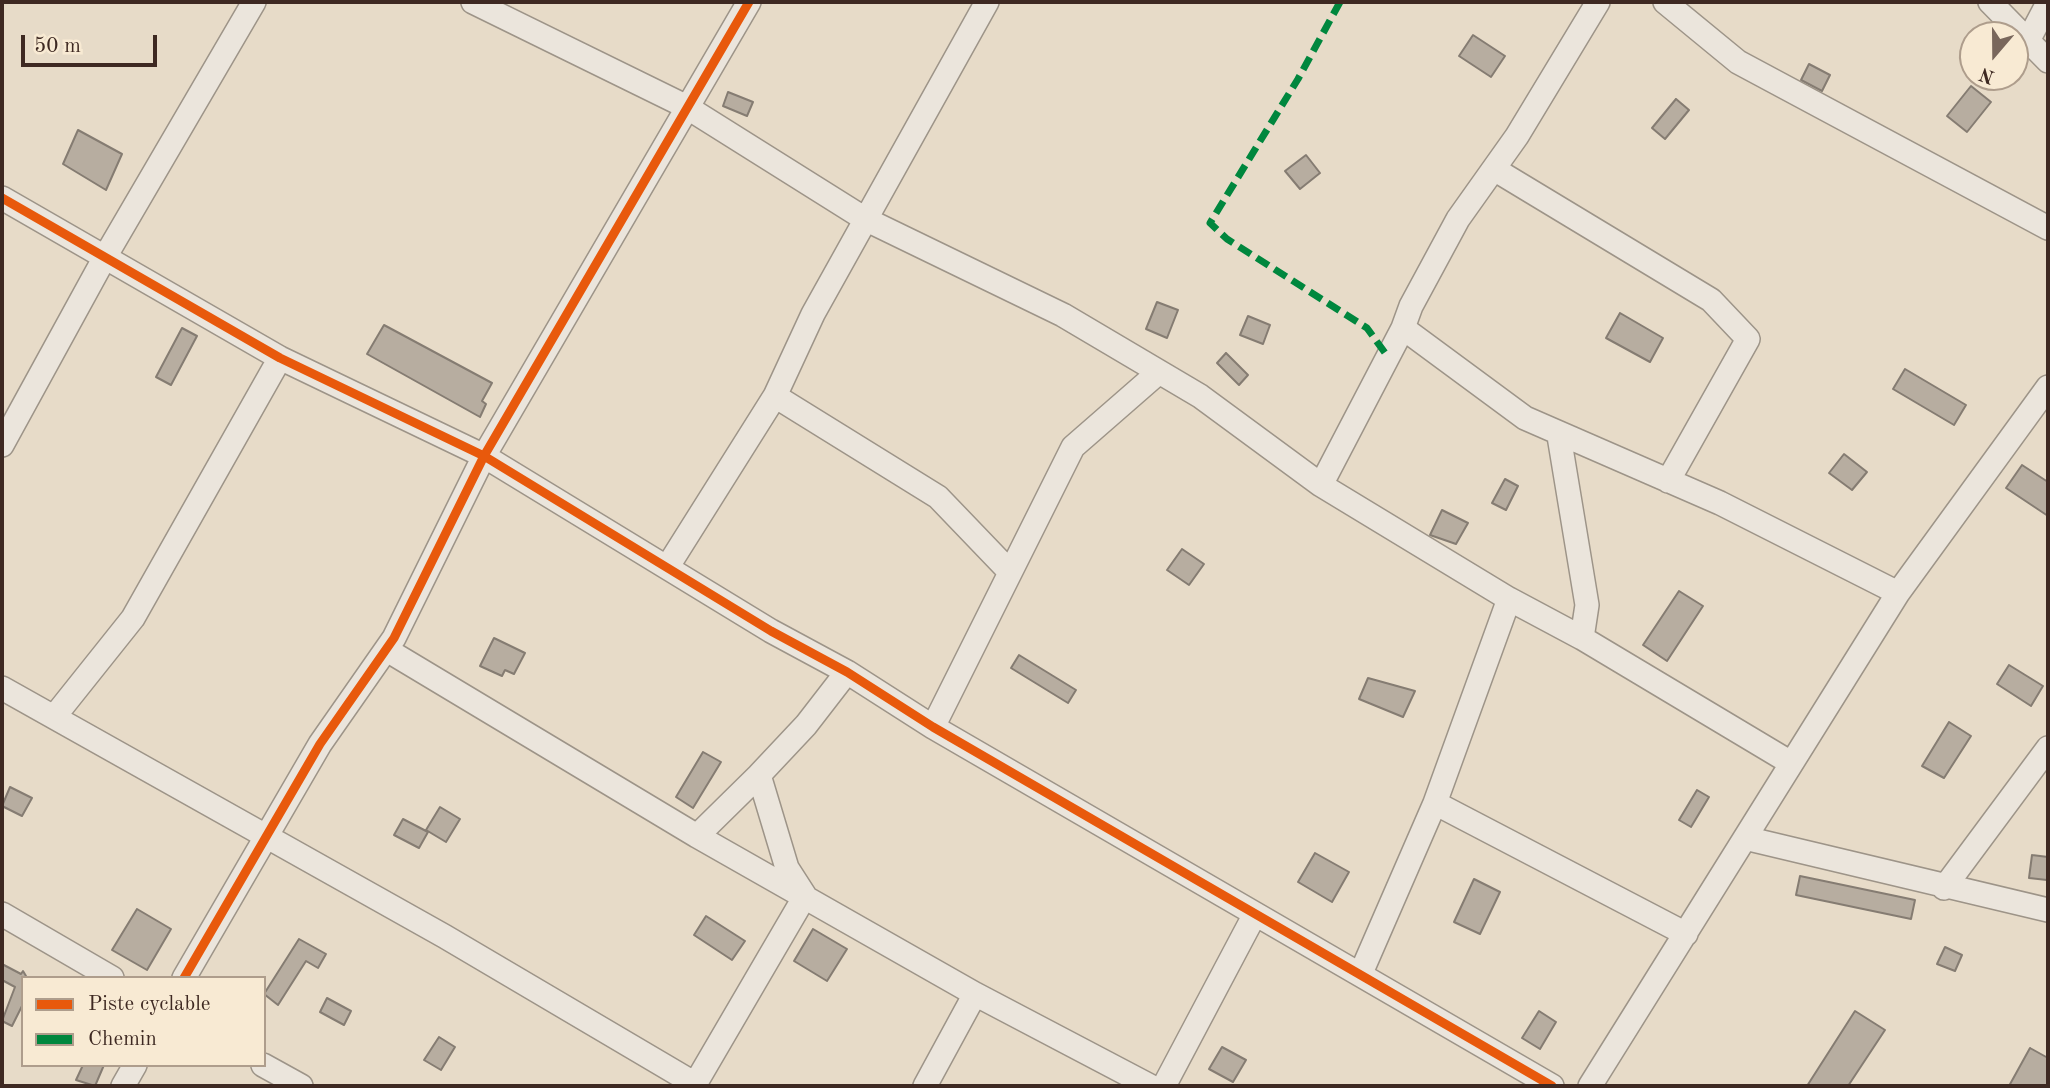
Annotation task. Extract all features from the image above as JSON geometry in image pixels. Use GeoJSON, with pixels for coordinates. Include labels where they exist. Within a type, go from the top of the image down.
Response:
{"type":"FeatureCollection","features":[{"type":"Feature","properties":{"kind":"street"},"geometry":{"type":"LineString","coordinates":[[3,441],[105,257],[254,2]]}},
{"type":"Feature","properties":{"kind":"street"},"geometry":{"type":"LineString","coordinates":[[473,2],[685,106],[866,219],[1063,315],[1200,396],[1321,485],[1509,599],[1582,638],[1791,763]]}},
{"type":"Feature","properties":{"kind":"street"},"geometry":{"type":"LineString","coordinates":[[185,976],[340,712],[387,650],[484,456],[685,106],[749,2]]}},
{"type":"Feature","properties":{"kind":"street"},"geometry":{"type":"LineString","coordinates":[[668,566],[775,396],[813,314],[987,2]]}},
{"type":"Feature","properties":{"kind":"street"},"geometry":{"type":"LineString","coordinates":[[1321,485],[1403,328],[1410,306],[1458,219],[1557,74],[1598,2]]}},
{"type":"Feature","properties":{"kind":"street"},"geometry":{"type":"LineString","coordinates":[[1665,2],[1738,62],[2048,228]]}},
{"type":"Feature","properties":{"kind":"street"},"geometry":{"type":"LineString","coordinates":[[1990,2],[2010,21]]}},
{"type":"Feature","properties":{"kind":"street"},"geometry":{"type":"LineString","coordinates":[[2048,3],[2029,39],[2048,61]]}},
{"type":"Feature","properties":{"kind":"street"},"geometry":{"type":"LineString","coordinates":[[1494,169],[1711,300],[1748,339],[1668,481]]}},
{"type":"Feature","properties":{"kind":"street"},"geometry":{"type":"LineString","coordinates":[[2,198],[280,358],[484,456],[771,631],[847,672],[933,727],[1552,1086]]}},
{"type":"Feature","properties":{"kind":"street"},"geometry":{"type":"LineString","coordinates":[[1403,328],[1525,418],[1559,436],[1720,503],[1898,593]]}},
{"type":"Feature","properties":{"kind":"street"},"geometry":{"type":"LineString","coordinates":[[54,717],[133,618],[280,358]]}},
{"type":"Feature","properties":{"kind":"street"},"geometry":{"type":"LineString","coordinates":[[933,727],[1073,447],[1159,372]]}},
{"type":"Feature","properties":{"kind":"street"},"geometry":{"type":"LineString","coordinates":[[1590,1086],[1898,593],[2048,387]]}},
{"type":"Feature","properties":{"kind":"street"},"geometry":{"type":"LineString","coordinates":[[775,396],[938,497],[1010,572]]}},
{"type":"Feature","properties":{"kind":"street"},"geometry":{"type":"LineString","coordinates":[[1559,436],[1587,606],[1582,638]]}},
{"type":"Feature","properties":{"kind":"street"},"geometry":{"type":"LineString","coordinates":[[1361,973],[1434,803],[1509,599]]}},
{"type":"Feature","properties":{"kind":"street"},"geometry":{"type":"LineString","coordinates":[[387,650],[697,836],[975,994],[1150,1086]]}},
{"type":"Feature","properties":{"kind":"street"},"geometry":{"type":"LineString","coordinates":[[697,836],[806,725],[847,672]]}},
{"type":"Feature","properties":{"kind":"street"},"geometry":{"type":"LineString","coordinates":[[2,688],[267,836],[695,1085],[804,896]]}},
{"type":"Feature","properties":{"kind":"street"},"geometry":{"type":"LineString","coordinates":[[1944,888],[2048,748]]}},
{"type":"Feature","properties":{"kind":"street"},"geometry":{"type":"LineString","coordinates":[[759,775],[787,868],[804,896]]}},
{"type":"Feature","properties":{"kind":"street"},"geometry":{"type":"LineString","coordinates":[[1434,803],[1686,934]]}},
{"type":"Feature","properties":{"kind":"street"},"geometry":{"type":"LineString","coordinates":[[1745,838],[1944,888],[2048,910]]}},
{"type":"Feature","properties":{"kind":"street"},"geometry":{"type":"LineString","coordinates":[[2,914],[109,976]]}},
{"type":"Feature","properties":{"kind":"street"},"geometry":{"type":"LineString","coordinates":[[1164,1086],[1255,914]]}},
{"type":"Feature","properties":{"kind":"street"},"geometry":{"type":"LineString","coordinates":[[925,1086],[975,994]]}},
{"type":"Feature","properties":{"kind":"street"},"geometry":{"type":"LineString","coordinates":[[123,1086],[134,1067]]}},
{"type":"Feature","properties":{"kind":"street"},"geometry":{"type":"LineString","coordinates":[[266,1067],[301,1086]]}},
{"type":"Feature","properties":{"kind":"building"},"geometry":{"type":"Polygon","coordinates":[[[1473,35],[1505,56],[1491,77],[1459,56],[1473,35]]]}},
{"type":"Feature","properties":{"kind":"building"},"geometry":{"type":"Polygon","coordinates":[[[1809,64],[1830,75],[1822,91],[1801,80],[1809,64]]]}},
{"type":"Feature","properties":{"kind":"building"},"geometry":{"type":"Polygon","coordinates":[[[1967,91],[1977,91],[1991,102],[1967,132],[1947,116],[1967,91]]]}},
{"type":"Feature","properties":{"kind":"building"},"geometry":{"type":"Polygon","coordinates":[[[728,92],[753,102],[747,116],[723,106],[728,92]]]}},
{"type":"Feature","properties":{"kind":"building"},"geometry":{"type":"Polygon","coordinates":[[[1676,99],[1689,110],[1665,139],[1652,128],[1676,99]]]}},
{"type":"Feature","properties":{"kind":"building"},"geometry":{"type":"Polygon","coordinates":[[[78,130],[122,154],[106,190],[63,164],[78,130]]]}},
{"type":"Feature","properties":{"kind":"building"},"geometry":{"type":"Polygon","coordinates":[[[1306,155],[1320,173],[1300,189],[1285,171],[1306,155]]]}},
{"type":"Feature","properties":{"kind":"building"},"geometry":{"type":"Polygon","coordinates":[[[1157,302],[1178,310],[1167,338],[1146,329],[1157,302]]]}},
{"type":"Feature","properties":{"kind":"building"},"geometry":{"type":"Polygon","coordinates":[[[1620,313],[1663,338],[1650,362],[1606,338],[1620,313]]]}},
{"type":"Feature","properties":{"kind":"building"},"geometry":{"type":"Polygon","coordinates":[[[1248,316],[1270,325],[1263,344],[1240,335],[1248,316]]]}},
{"type":"Feature","properties":{"kind":"building"},"geometry":{"type":"Polygon","coordinates":[[[384,325],[492,383],[482,401],[486,404],[480,417],[367,354],[384,325]]]}},
{"type":"Feature","properties":{"kind":"building"},"geometry":{"type":"Polygon","coordinates":[[[182,328],[197,336],[171,385],[156,377],[182,328]]]}},
{"type":"Feature","properties":{"kind":"building"},"geometry":{"type":"Polygon","coordinates":[[[1226,353],[1248,375],[1239,385],[1217,363],[1226,353]]]}},
{"type":"Feature","properties":{"kind":"building"},"geometry":{"type":"Polygon","coordinates":[[[1905,369],[1966,405],[1954,425],[1893,389],[1905,369]]]}},
{"type":"Feature","properties":{"kind":"building"},"geometry":{"type":"Polygon","coordinates":[[[1844,454],[1867,472],[1852,490],[1829,473],[1844,454]]]}},
{"type":"Feature","properties":{"kind":"building"},"geometry":{"type":"Polygon","coordinates":[[[2022,465],[2048,482],[2048,516],[2006,488],[2022,465]]]}},
{"type":"Feature","properties":{"kind":"building"},"geometry":{"type":"Polygon","coordinates":[[[1505,479],[1518,486],[1506,510],[1492,503],[1505,479]]]}},
{"type":"Feature","properties":{"kind":"building"},"geometry":{"type":"Polygon","coordinates":[[[1442,510],[1468,523],[1456,544],[1430,535],[1442,510]]]}},
{"type":"Feature","properties":{"kind":"building"},"geometry":{"type":"Polygon","coordinates":[[[1182,549],[1204,564],[1189,585],[1167,570],[1182,549]]]}},
{"type":"Feature","properties":{"kind":"building"},"geometry":{"type":"Polygon","coordinates":[[[1679,591],[1703,606],[1667,661],[1643,645],[1679,591]]]}},
{"type":"Feature","properties":{"kind":"building"},"geometry":{"type":"Polygon","coordinates":[[[494,638],[525,653],[514,674],[505,670],[502,676],[480,666],[494,638]]]}},
{"type":"Feature","properties":{"kind":"building"},"geometry":{"type":"Polygon","coordinates":[[[1019,655],[1076,690],[1068,703],[1011,668],[1019,655]]]}},
{"type":"Feature","properties":{"kind":"building"},"geometry":{"type":"Polygon","coordinates":[[[2009,665],[2043,686],[2031,706],[1997,684],[2009,665]]]}},
{"type":"Feature","properties":{"kind":"building"},"geometry":{"type":"Polygon","coordinates":[[[1368,678],[1415,691],[1403,717],[1359,699],[1368,678]]]}},
{"type":"Feature","properties":{"kind":"building"},"geometry":{"type":"Polygon","coordinates":[[[1949,722],[1971,736],[1944,778],[1922,766],[1949,722]]]}},
{"type":"Feature","properties":{"kind":"building"},"geometry":{"type":"Polygon","coordinates":[[[703,752],[721,762],[693,808],[676,797],[703,752]]]}},
{"type":"Feature","properties":{"kind":"building"},"geometry":{"type":"Polygon","coordinates":[[[10,787],[32,798],[22,816],[2,806],[10,787]]]}},
{"type":"Feature","properties":{"kind":"building"},"geometry":{"type":"Polygon","coordinates":[[[1697,790],[1709,797],[1691,827],[1679,820],[1697,790]]]}},
{"type":"Feature","properties":{"kind":"building"},"geometry":{"type":"Polygon","coordinates":[[[440,807],[460,819],[446,842],[426,830],[440,807]]]}},
{"type":"Feature","properties":{"kind":"building"},"geometry":{"type":"Polygon","coordinates":[[[403,819],[428,832],[419,848],[394,835],[403,819]]]}},
{"type":"Feature","properties":{"kind":"building"},"geometry":{"type":"Polygon","coordinates":[[[1315,853],[1349,872],[1332,902],[1298,882],[1315,853]]]}},
{"type":"Feature","properties":{"kind":"building"},"geometry":{"type":"Polygon","coordinates":[[[2032,855],[2048,857],[2047,880],[2029,878],[2032,855]]]}},
{"type":"Feature","properties":{"kind":"building"},"geometry":{"type":"Polygon","coordinates":[[[1800,876],[1915,900],[1911,919],[1796,895],[1800,876]]]}},
{"type":"Feature","properties":{"kind":"building"},"geometry":{"type":"Polygon","coordinates":[[[1474,879],[1500,892],[1480,934],[1454,922],[1474,879]]]}},
{"type":"Feature","properties":{"kind":"building"},"geometry":{"type":"Polygon","coordinates":[[[137,909],[171,929],[147,970],[112,950],[137,909]]]}},
{"type":"Feature","properties":{"kind":"building"},"geometry":{"type":"Polygon","coordinates":[[[706,916],[745,941],[732,960],[694,935],[706,916]]]}},
{"type":"Feature","properties":{"kind":"building"},"geometry":{"type":"Polygon","coordinates":[[[813,929],[847,949],[827,981],[794,961],[813,929]]]}},
{"type":"Feature","properties":{"kind":"building"},"geometry":{"type":"Polygon","coordinates":[[[299,939],[326,954],[318,968],[306,961],[278,1005],[266,996],[266,991],[299,939]]]}},
{"type":"Feature","properties":{"kind":"building"},"geometry":{"type":"Polygon","coordinates":[[[1945,947],[1962,955],[1955,971],[1937,964],[1945,947]]]}},
{"type":"Feature","properties":{"kind":"building"},"geometry":{"type":"Polygon","coordinates":[[[2,964],[21,974],[23,971],[26,976],[21,976],[21,1008],[12,1026],[2,1021],[15,987],[2,980],[2,964]]]}},
{"type":"Feature","properties":{"kind":"building"},"geometry":{"type":"Polygon","coordinates":[[[327,998],[351,1011],[344,1025],[320,1012],[327,998]]]}},
{"type":"Feature","properties":{"kind":"building"},"geometry":{"type":"Polygon","coordinates":[[[1539,1011],[1556,1022],[1540,1049],[1522,1038],[1539,1011]]]}},
{"type":"Feature","properties":{"kind":"building"},"geometry":{"type":"Polygon","coordinates":[[[1855,1011],[1885,1030],[1848,1086],[1807,1086],[1855,1011]]]}},
{"type":"Feature","properties":{"kind":"building"},"geometry":{"type":"Polygon","coordinates":[[[439,1037],[455,1047],[441,1070],[424,1060],[439,1037]]]}},
{"type":"Feature","properties":{"kind":"building"},"geometry":{"type":"Polygon","coordinates":[[[1222,1047],[1246,1060],[1233,1082],[1209,1069],[1222,1047]]]}},
{"type":"Feature","properties":{"kind":"building"},"geometry":{"type":"Polygon","coordinates":[[[2030,1048],[2048,1058],[2048,1086],[2009,1086],[2030,1048]]]}},
{"type":"Feature","properties":{"kind":"building"},"geometry":{"type":"Polygon","coordinates":[[[82,1067],[103,1067],[95,1086],[76,1080],[82,1067]]]}},
{"type":"Feature","properties":{"kind":"marked path"},"geometry":{"type":"LineString","coordinates":[[1340,2],[1298,79],[1210,223],[1227,239],[1367,328],[1388,357]]}},
{"type":"Feature","properties":{"kind":"cycle path"},"geometry":{"type":"LineString","coordinates":[[185,976],[320,744],[394,638],[484,456],[749,2]]}},
{"type":"Feature","properties":{"kind":"cycle path"},"geometry":{"type":"LineString","coordinates":[[2,198],[280,358],[484,456],[771,631],[847,672],[933,727],[1552,1086]]}}]}
